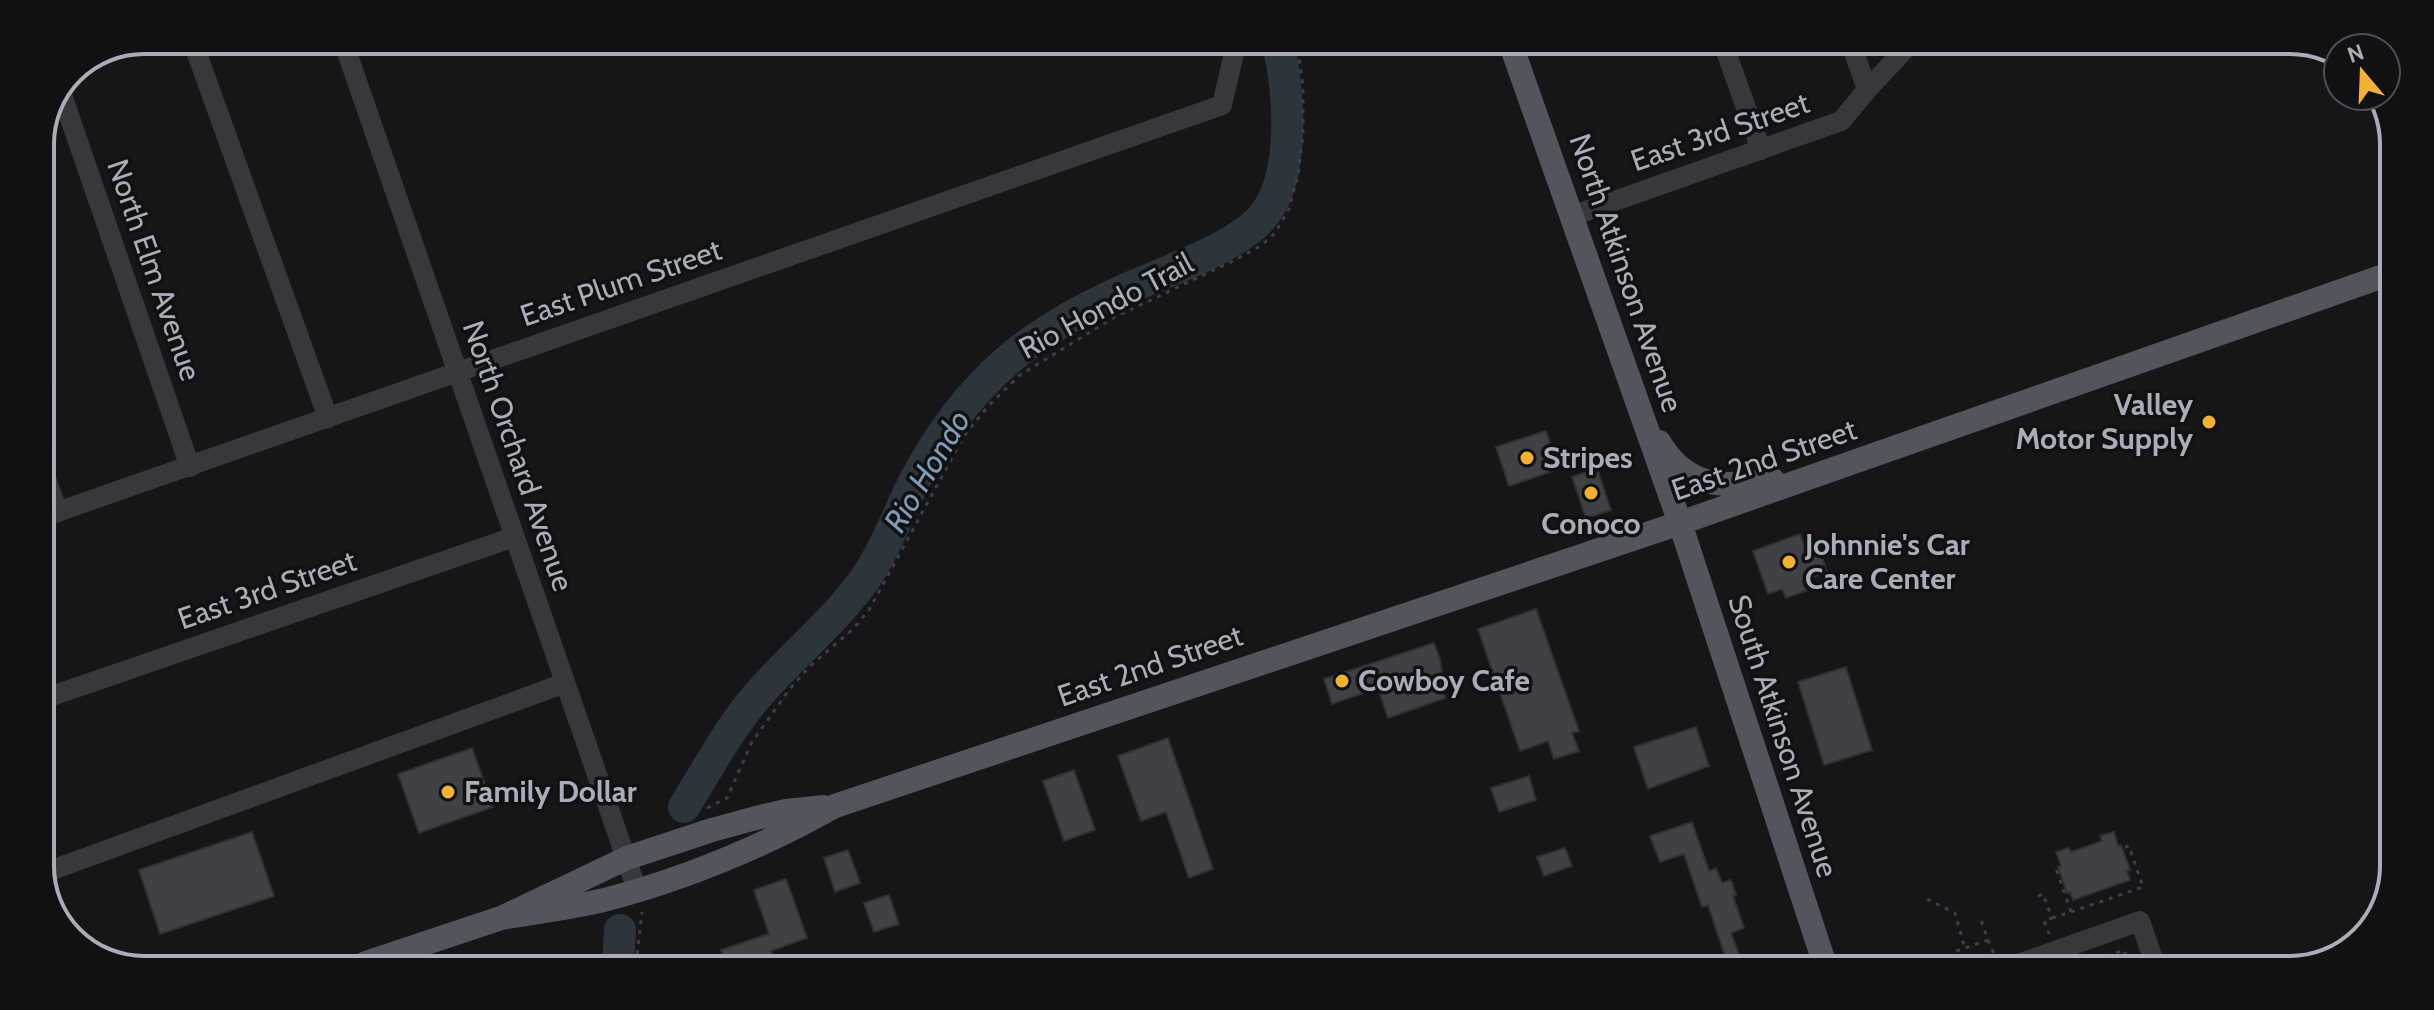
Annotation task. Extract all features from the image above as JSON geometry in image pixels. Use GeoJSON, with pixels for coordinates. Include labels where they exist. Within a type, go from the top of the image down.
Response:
{"type":"FeatureCollection","features":[{"type":"Feature","properties":{"kind":"main road","name":"North Atkinson Avenue"},"geometry":{"type":"LineString","coordinates":[[1514,54],[1680,523]]}},
{"type":"Feature","properties":{"kind":"main road","name":"East 2nd Street"},"geometry":{"type":"LineString","coordinates":[[501,918],[568,907],[637,890],[764,844],[835,806],[1680,523],[2380,277]]}},
{"type":"Feature","properties":{"kind":"main road"},"geometry":{"type":"LineString","coordinates":[[1639,407],[1669,459],[1685,473],[1705,482],[1745,483],[1827,472]]}},
{"type":"Feature","properties":{"kind":"main road","name":"South Atkinson Avenue"},"geometry":{"type":"LineString","coordinates":[[1680,523],[1822,956]]}},
{"type":"Feature","properties":{"kind":"main road","name":"East 2nd Street"},"geometry":{"type":"LineString","coordinates":[[387,956],[501,918],[627,858],[756,818],[786,811],[835,806]]}},
{"type":"Feature","properties":{"kind":"street"},"geometry":{"type":"LineString","coordinates":[[197,54],[328,418]]}},
{"type":"Feature","properties":{"kind":"street","name":"North Orchard Avenue"},"geometry":{"type":"LineString","coordinates":[[350,54],[637,890]]}},
{"type":"Feature","properties":{"kind":"street","name":"East Plum Street"},"geometry":{"type":"LineString","coordinates":[[54,513],[1222,105],[1234,54]]}},
{"type":"Feature","properties":{"kind":"street"},"geometry":{"type":"LineString","coordinates":[[1727,54],[1761,150]]}},
{"type":"Feature","properties":{"kind":"street"},"geometry":{"type":"LineString","coordinates":[[1855,54],[1867,90],[1901,54]]}},
{"type":"Feature","properties":{"kind":"street","name":"East 3rd Street"},"geometry":{"type":"LineString","coordinates":[[1572,216],[1841,121],[1867,90]]}},
{"type":"Feature","properties":{"kind":"street","name":"North Elm Avenue"},"geometry":{"type":"LineString","coordinates":[[65,103],[190,467]]}},
{"type":"Feature","properties":{"kind":"street","name":"East 3rd Street"},"geometry":{"type":"LineString","coordinates":[[54,695],[514,537]]}},
{"type":"Feature","properties":{"kind":"street"},"geometry":{"type":"LineString","coordinates":[[54,869],[565,683]]}},
{"type":"Feature","properties":{"kind":"street"},"geometry":{"type":"LineString","coordinates":[[2017,956],[2140,921],[2152,956]]}},
{"type":"Feature","properties":{"kind":"path","name":"Rio Hondo Trail"},"geometry":{"type":"LineString","coordinates":[[808,668],[853,629],[869,610],[964,436],[988,406],[1020,375],[1113,318],[1235,260],[1262,245],[1275,233],[1289,209],[1300,162],[1303,86],[1298,54]]}},
{"type":"Feature","properties":{"kind":"path"},"geometry":{"type":"LineString","coordinates":[[2049,935],[2044,921],[2143,887],[2129,846],[2123,848]]}},
{"type":"Feature","properties":{"kind":"path"},"geometry":{"type":"LineString","coordinates":[[2129,866],[2135,864]]}},
{"type":"Feature","properties":{"kind":"path"},"geometry":{"type":"LineString","coordinates":[[2059,871],[2071,912]]}},
{"type":"Feature","properties":{"kind":"path"},"geometry":{"type":"LineString","coordinates":[[2038,896],[2043,894],[2052,918]]}},
{"type":"Feature","properties":{"kind":"path"},"geometry":{"type":"LineString","coordinates":[[1927,899],[1955,913],[1965,949]]}},
{"type":"Feature","properties":{"kind":"path"},"geometry":{"type":"LineString","coordinates":[[1980,917],[1993,955],[1996,956]]}},
{"type":"Feature","properties":{"kind":"path"},"geometry":{"type":"LineString","coordinates":[[1953,956],[1954,952],[1988,940]]}},
{"type":"Feature","properties":{"kind":"path"},"geometry":{"type":"LineString","coordinates":[[2107,956],[2124,950],[2126,956]]}},
{"type":"Feature","properties":{"kind":"building","name":"Stripes"},"geometry":{"type":"Polygon","coordinates":[[[1546,431],[1559,469],[1509,486],[1496,447],[1546,431]]]}},
{"type":"Feature","properties":{"kind":"building","name":"Conoco"},"geometry":{"type":"Polygon","coordinates":[[[1597,468],[1611,510],[1586,518],[1572,477],[1597,468]]]}},
{"type":"Feature","properties":{"kind":"building"},"geometry":{"type":"Polygon","coordinates":[[[1800,534],[1806,550],[1818,545],[1827,572],[1802,581],[1806,591],[1786,598],[1782,589],[1768,594],[1753,551],[1800,534]]]}},
{"type":"Feature","properties":{"kind":"building"},"geometry":{"type":"Polygon","coordinates":[[[1536,609],[1579,731],[1572,733],[1579,751],[1554,759],[1548,741],[1520,751],[1478,629],[1536,609]]]}},
{"type":"Feature","properties":{"kind":"building"},"geometry":{"type":"Polygon","coordinates":[[[1434,643],[1440,659],[1445,698],[1388,718],[1378,688],[1332,704],[1324,679],[1434,643]]]}},
{"type":"Feature","properties":{"kind":"building"},"geometry":{"type":"Polygon","coordinates":[[[1846,667],[1872,750],[1824,765],[1798,682],[1846,667]]]}},
{"type":"Feature","properties":{"kind":"building"},"geometry":{"type":"Polygon","coordinates":[[[1696,727],[1709,766],[1648,789],[1634,747],[1696,727]]]}},
{"type":"Feature","properties":{"kind":"building"},"geometry":{"type":"Polygon","coordinates":[[[1168,738],[1213,869],[1189,878],[1166,812],[1141,821],[1118,756],[1168,738]]]}},
{"type":"Feature","properties":{"kind":"building"},"geometry":{"type":"Polygon","coordinates":[[[472,748],[493,807],[419,833],[398,774],[472,748]]]}},
{"type":"Feature","properties":{"kind":"building"},"geometry":{"type":"Polygon","coordinates":[[[1074,770],[1095,830],[1064,841],[1043,781],[1074,770]]]}},
{"type":"Feature","properties":{"kind":"building"},"geometry":{"type":"Polygon","coordinates":[[[1529,776],[1536,800],[1499,812],[1491,788],[1529,776]]]}},
{"type":"Feature","properties":{"kind":"building"},"geometry":{"type":"Polygon","coordinates":[[[1692,822],[1709,871],[1716,868],[1722,883],[1731,880],[1744,928],[1731,933],[1740,956],[1725,956],[1708,905],[1702,907],[1684,854],[1660,862],[1650,836],[1692,822]]]}},
{"type":"Feature","properties":{"kind":"building"},"geometry":{"type":"Polygon","coordinates":[[[252,832],[274,896],[160,934],[139,870],[252,832]]]}},
{"type":"Feature","properties":{"kind":"building"},"geometry":{"type":"Polygon","coordinates":[[[2114,832],[2130,870],[2127,871],[2130,880],[2073,900],[2070,892],[2067,893],[2056,852],[2069,848],[2071,852],[2102,841],[2100,836],[2114,832]]]}},
{"type":"Feature","properties":{"kind":"building"},"geometry":{"type":"Polygon","coordinates":[[[1565,848],[1572,866],[1544,876],[1537,857],[1565,848]]]}},
{"type":"Feature","properties":{"kind":"building"},"geometry":{"type":"Polygon","coordinates":[[[848,850],[860,883],[835,892],[824,858],[848,850]]]}},
{"type":"Feature","properties":{"kind":"building"},"geometry":{"type":"Polygon","coordinates":[[[786,879],[807,938],[771,951],[773,956],[723,956],[721,950],[769,934],[754,890],[786,879]]]}},
{"type":"Feature","properties":{"kind":"building"},"geometry":{"type":"Polygon","coordinates":[[[889,895],[899,924],[874,932],[864,903],[889,895]]]}},
{"type":"Feature","properties":{"kind":"waterway","name":"Rio Hondo"},"geometry":{"type":"LineString","coordinates":[[684,807],[746,709],[842,608],[867,576],[932,450],[967,402],[994,373],[1062,322],[1107,298],[1218,249],[1252,227],[1264,215],[1274,198],[1285,155],[1287,108],[1280,54]]}},
{"type":"Feature","properties":{"kind":"waterway","name":"Rio Hondo"},"geometry":{"type":"LineString","coordinates":[[618,956],[620,930]]}},
{"type":"Feature","properties":{"kind":"place","name":"Valley Motor Supply"},"geometry":{"type":"Point","coordinates":[2209,422]}},
{"type":"Feature","properties":{"kind":"place","name":"Stripes"},"geometry":{"type":"Point","coordinates":[1527,458]}},
{"type":"Feature","properties":{"kind":"place","name":"Conoco"},"geometry":{"type":"Point","coordinates":[1591,493]}},
{"type":"Feature","properties":{"kind":"place","name":"Johnnie's Car Care Center"},"geometry":{"type":"Point","coordinates":[1789,562]}},
{"type":"Feature","properties":{"kind":"place","name":"Cowboy Cafe"},"geometry":{"type":"Point","coordinates":[1342,681]}},
{"type":"Feature","properties":{"kind":"place","name":"Family Dollar"},"geometry":{"type":"Point","coordinates":[448,792]}}]}
